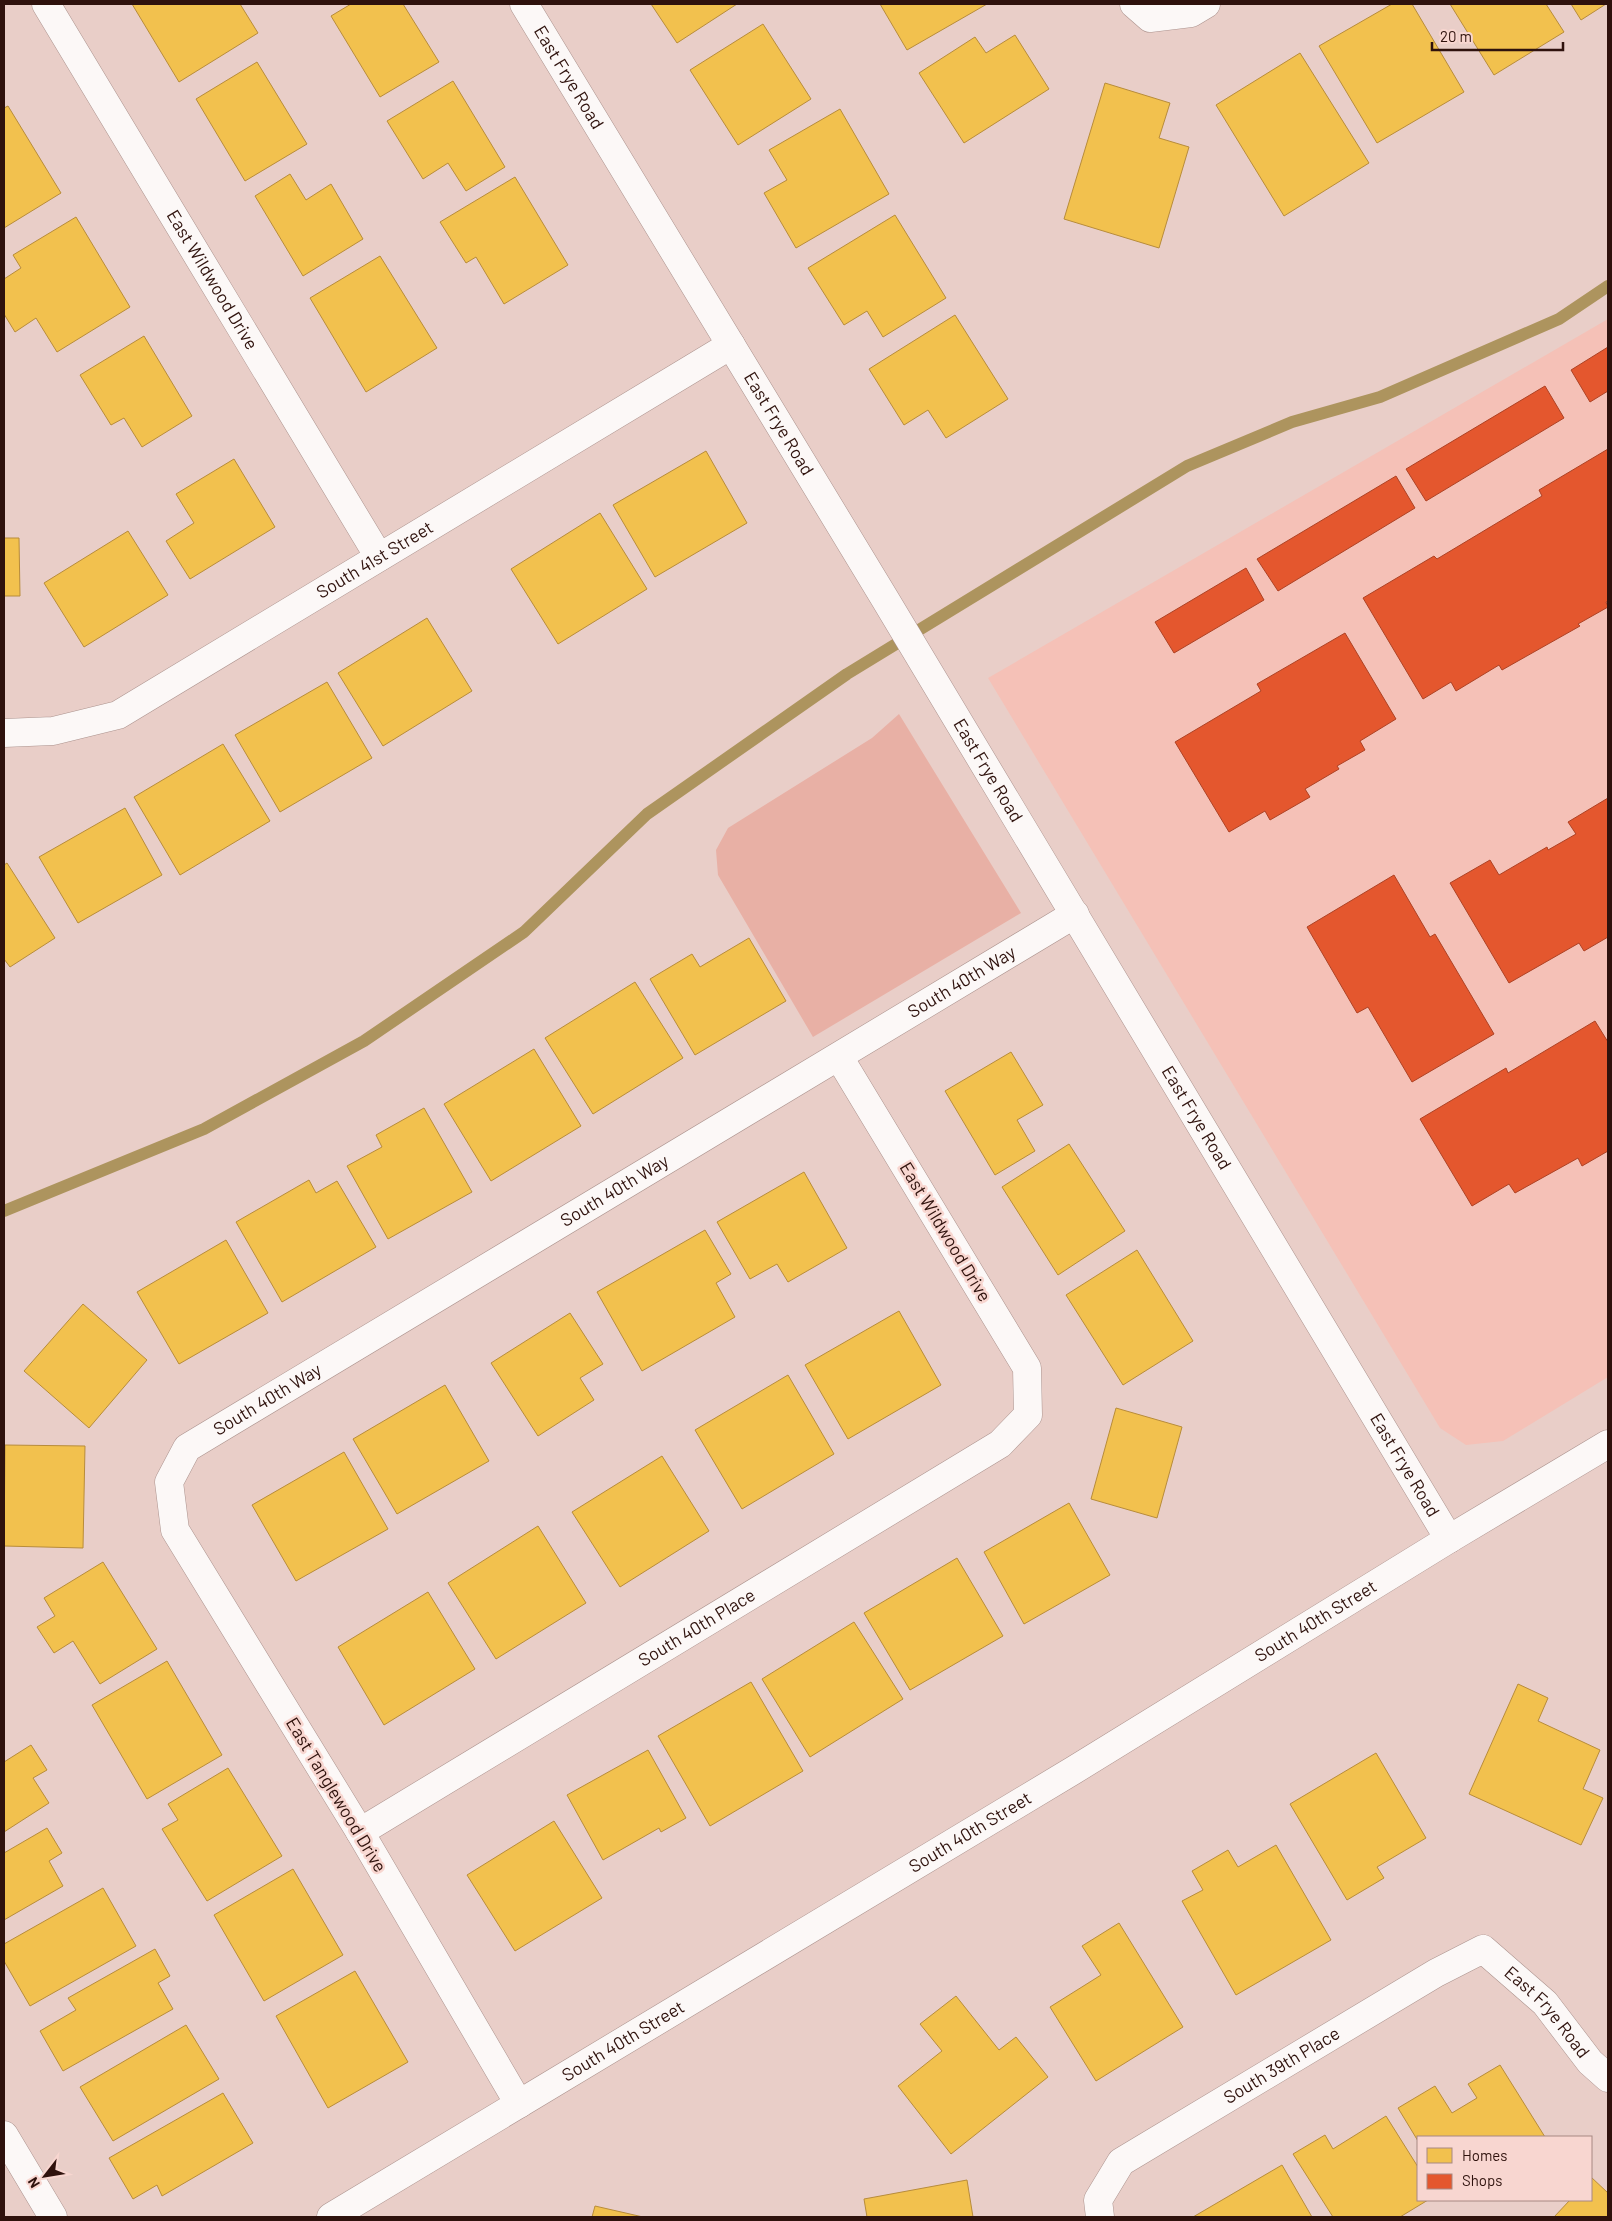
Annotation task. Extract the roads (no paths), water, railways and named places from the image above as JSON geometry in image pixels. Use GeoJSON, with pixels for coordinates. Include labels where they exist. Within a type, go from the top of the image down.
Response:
{"type":"FeatureCollection","features":[{"type":"Feature","properties":{"kind":"street","name":"East Wildwood Drive"},"geometry":{"type":"LineString","coordinates":[[46,4],[379,557]]}},
{"type":"Feature","properties":{"kind":"street","name":"East Frye Road"},"geometry":{"type":"LineString","coordinates":[[524,4],[885,598],[1449,1538]]}},
{"type":"Feature","properties":{"kind":"street"},"geometry":{"type":"LineString","coordinates":[[1142,11],[1191,13],[1206,4]]}},
{"type":"Feature","properties":{"kind":"street","name":"South 41st Street"},"geometry":{"type":"LineString","coordinates":[[4,732],[53,731],[118,715],[731,345]]}},
{"type":"Feature","properties":{"kind":"street","name":"South 40th Way"},"geometry":{"type":"LineString","coordinates":[[169,1482],[187,1448],[1075,914]]}},
{"type":"Feature","properties":{"kind":"street","name":"East Wildwood Drive"},"geometry":{"type":"LineString","coordinates":[[839,1057],[1027,1368],[1028,1415]]}},
{"type":"Feature","properties":{"kind":"street","name":"South 40th Place"},"geometry":{"type":"LineString","coordinates":[[360,1832],[1000,1444],[1028,1415]]}},
{"type":"Feature","properties":{"kind":"street","name":"South 40th Street"},"geometry":{"type":"LineString","coordinates":[[331,2217],[1074,1770],[1449,1538],[1608,1444]]}},
{"type":"Feature","properties":{"kind":"street","name":"East Tanglewood Drive"},"geometry":{"type":"LineString","coordinates":[[169,1482],[175,1530],[360,1832],[519,2104]]}},
{"type":"Feature","properties":{"kind":"street","name":"East Frye Road"},"geometry":{"type":"LineString","coordinates":[[1483,1949],[1545,2003],[1590,2062],[1608,2078]]}},
{"type":"Feature","properties":{"kind":"street","name":"South 39th Place"},"geometry":{"type":"LineString","coordinates":[[1099,2209],[1121,2162],[1436,1973],[1483,1949]]}},
{"type":"Feature","properties":{"kind":"street"},"geometry":{"type":"LineString","coordinates":[[4,2135],[53,2217]]}},
{"type":"Feature","properties":{"kind":"waterway"},"geometry":{"type":"LineString","coordinates":[[4,1211],[204,1129],[364,1041],[524,932],[647,814],[847,674],[1187,466],[1292,422],[1380,397],[1559,319],[1608,286]]}}]}
